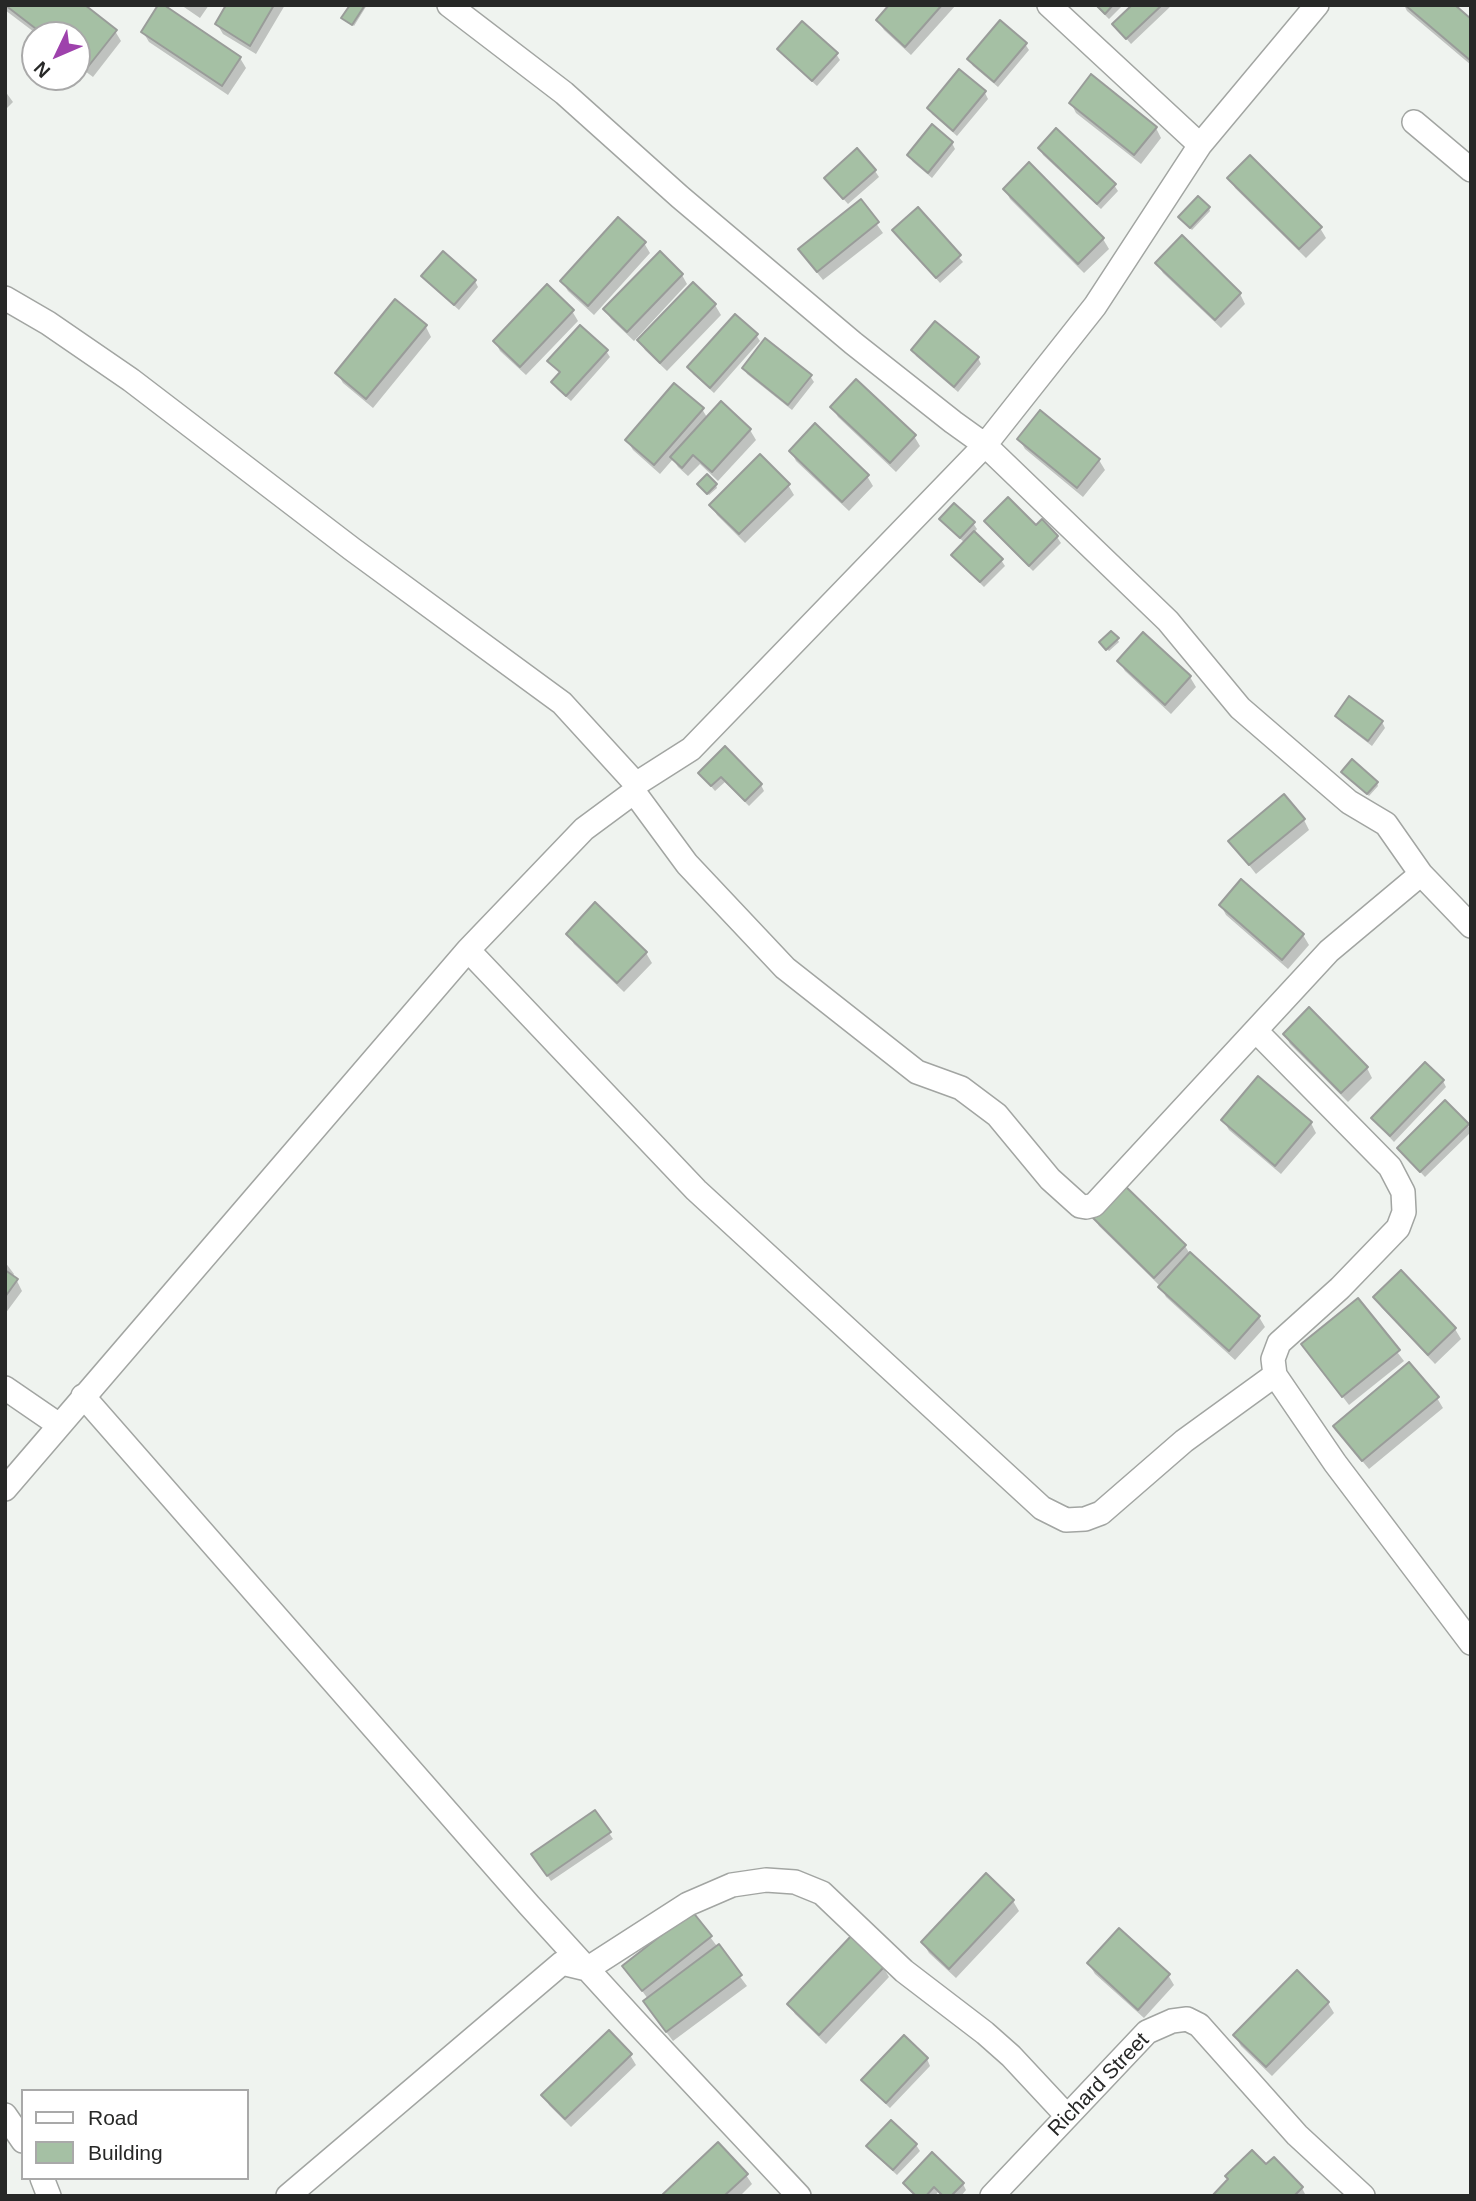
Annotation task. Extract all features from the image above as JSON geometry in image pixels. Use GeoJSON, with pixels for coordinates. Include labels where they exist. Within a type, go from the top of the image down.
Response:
{"type":"FeatureCollection","features":[{"type":"Feature","properties":{"kind":"street"},"geometry":{"type":"LineString","coordinates":[[449,5],[564,93],[680,197],[853,343],[985,445],[1168,621],[1240,708],[1349,802],[1386,824],[1420,874],[1471,926]]}},
{"type":"Feature","properties":{"kind":"street"},"geometry":{"type":"LineString","coordinates":[[1049,5],[1200,145]]}},
{"type":"Feature","properties":{"kind":"street"},"geometry":{"type":"LineString","coordinates":[[5,1489],[58,1424],[468,950],[584,829],[635,788],[691,749],[985,445],[1095,306],[1200,145],[1317,5]]}},
{"type":"Feature","properties":{"kind":"street"},"geometry":{"type":"LineString","coordinates":[[1414,121],[1471,170]]}},
{"type":"Feature","properties":{"kind":"street"},"geometry":{"type":"LineString","coordinates":[[5,298],[48,323],[131,380],[352,550],[562,703],[635,788],[687,864],[785,968],[917,1072],[961,1088],[997,1115],[1050,1179],[1080,1206],[1094,1205],[1329,951],[1420,874]]}},
{"type":"Feature","properties":{"kind":"street"},"geometry":{"type":"LineString","coordinates":[[468,950],[696,1190],[1042,1508],[1066,1520],[1085,1519],[1101,1513],[1184,1441],[1275,1375]]}},
{"type":"Feature","properties":{"kind":"street"},"geometry":{"type":"LineString","coordinates":[[1256,1031],[1390,1167],[1403,1192],[1404,1212],[1398,1228],[1340,1288],[1279,1343],[1273,1359],[1275,1375],[1335,1463],[1471,1643]]}},
{"type":"Feature","properties":{"kind":"street"},"geometry":{"type":"LineString","coordinates":[[5,1388],[58,1424]]}},
{"type":"Feature","properties":{"kind":"street"},"geometry":{"type":"LineString","coordinates":[[83,1396],[587,1969],[799,2196]]}},
{"type":"Feature","properties":{"kind":"street"},"geometry":{"type":"LineString","coordinates":[[288,2196],[562,1963],[587,1969],[688,1904],[732,1885],[766,1880],[795,1882],[821,1893],[904,1971],[1011,2056],[1067,2116]]}},
{"type":"Feature","properties":{"kind":"street","name":"Richard Street"},"geometry":{"type":"LineString","coordinates":[[995,2195],[1147,2032],[1172,2021],[1187,2019],[1199,2025],[1297,2135],[1363,2196]]}},
{"type":"Feature","properties":{"kind":"street"},"geometry":{"type":"LineString","coordinates":[[5,2115],[21,2138]]}},
{"type":"Feature","properties":{"kind":"building"},"geometry":{"type":"Polygon","coordinates":[[[5,5],[85,5],[117,30],[91,63],[91,21],[26,21],[5,5]]]}},
{"type":"Feature","properties":{"kind":"building"},"geometry":{"type":"Polygon","coordinates":[[[158,5],[164,5],[241,57],[222,86],[141,32],[158,5]]]}},
{"type":"Feature","properties":{"kind":"building"},"geometry":{"type":"Polygon","coordinates":[[[226,5],[274,5],[250,46],[215,24],[226,5]]]}},
{"type":"Feature","properties":{"kind":"building"},"geometry":{"type":"Polygon","coordinates":[[[350,5],[365,5],[352,25],[341,18],[350,5]]]}},
{"type":"Feature","properties":{"kind":"building"},"geometry":{"type":"Polygon","coordinates":[[[889,5],[942,5],[905,47],[876,20],[889,5]]]}},
{"type":"Feature","properties":{"kind":"building"},"geometry":{"type":"Polygon","coordinates":[[[1096,5],[1113,5],[1105,14],[1096,5]]]}},
{"type":"Feature","properties":{"kind":"building"},"geometry":{"type":"Polygon","coordinates":[[[1132,5],[1162,5],[1126,39],[1112,24],[1132,5]]]}},
{"type":"Feature","properties":{"kind":"building"},"geometry":{"type":"Polygon","coordinates":[[[1405,5],[1455,5],[1471,19],[1471,61],[1405,5]]]}},
{"type":"Feature","properties":{"kind":"building"},"geometry":{"type":"Polygon","coordinates":[[[1000,20],[1027,43],[994,82],[967,59],[1000,20]]]}},
{"type":"Feature","properties":{"kind":"building"},"geometry":{"type":"Polygon","coordinates":[[[802,21],[838,53],[812,81],[777,49],[802,21]]]}},
{"type":"Feature","properties":{"kind":"building"},"geometry":{"type":"Polygon","coordinates":[[[959,69],[986,91],[953,131],[927,108],[959,69]]]}},
{"type":"Feature","properties":{"kind":"building"},"geometry":{"type":"Polygon","coordinates":[[[1091,74],[1157,127],[1134,155],[1069,103],[1091,74]]]}},
{"type":"Feature","properties":{"kind":"building"},"geometry":{"type":"Polygon","coordinates":[[[932,124],[953,142],[928,173],[907,155],[932,124]]]}},
{"type":"Feature","properties":{"kind":"building"},"geometry":{"type":"Polygon","coordinates":[[[1056,128],[1116,184],[1097,204],[1038,148],[1056,128]]]}},
{"type":"Feature","properties":{"kind":"building"},"geometry":{"type":"Polygon","coordinates":[[[857,148],[876,170],[843,199],[824,178],[857,148]]]}},
{"type":"Feature","properties":{"kind":"building"},"geometry":{"type":"Polygon","coordinates":[[[1250,155],[1322,227],[1299,249],[1227,178],[1250,155]]]}},
{"type":"Feature","properties":{"kind":"building"},"geometry":{"type":"Polygon","coordinates":[[[1029,162],[1104,238],[1078,264],[1003,189],[1029,162]]]}},
{"type":"Feature","properties":{"kind":"building"},"geometry":{"type":"Polygon","coordinates":[[[1198,196],[1210,207],[1190,228],[1178,217],[1198,196]]]}},
{"type":"Feature","properties":{"kind":"building"},"geometry":{"type":"Polygon","coordinates":[[[861,199],[879,222],[817,272],[798,249],[861,199]]]}},
{"type":"Feature","properties":{"kind":"building"},"geometry":{"type":"Polygon","coordinates":[[[918,207],[961,255],[936,278],[892,230],[918,207]]]}},
{"type":"Feature","properties":{"kind":"building"},"geometry":{"type":"Polygon","coordinates":[[[618,217],[646,242],[588,306],[560,281],[618,217]]]}},
{"type":"Feature","properties":{"kind":"building"},"geometry":{"type":"Polygon","coordinates":[[[1182,235],[1241,293],[1215,320],[1155,263],[1182,235]]]}},
{"type":"Feature","properties":{"kind":"building"},"geometry":{"type":"Polygon","coordinates":[[[443,251],[476,280],[454,305],[421,276],[443,251]]]}},
{"type":"Feature","properties":{"kind":"building"},"geometry":{"type":"Polygon","coordinates":[[[660,251],[683,274],[627,332],[603,309],[660,251]]]}},
{"type":"Feature","properties":{"kind":"building"},"geometry":{"type":"Polygon","coordinates":[[[693,282],[716,304],[660,363],[637,340],[693,282]]]}},
{"type":"Feature","properties":{"kind":"building"},"geometry":{"type":"Polygon","coordinates":[[[547,284],[574,310],[520,367],[493,341],[547,284]]]}},
{"type":"Feature","properties":{"kind":"building"},"geometry":{"type":"Polygon","coordinates":[[[395,299],[427,325],[366,399],[335,373],[395,299]]]}},
{"type":"Feature","properties":{"kind":"building"},"geometry":{"type":"Polygon","coordinates":[[[735,314],[758,334],[710,388],[687,367],[735,314]]]}},
{"type":"Feature","properties":{"kind":"building"},"geometry":{"type":"Polygon","coordinates":[[[935,321],[979,357],[954,387],[911,350],[935,321]]]}},
{"type":"Feature","properties":{"kind":"building"},"geometry":{"type":"Polygon","coordinates":[[[580,325],[608,350],[566,396],[551,382],[560,372],[547,361],[580,325]]]}},
{"type":"Feature","properties":{"kind":"building"},"geometry":{"type":"Polygon","coordinates":[[[765,338],[812,375],[788,405],[742,368],[765,338]]]}},
{"type":"Feature","properties":{"kind":"building"},"geometry":{"type":"Polygon","coordinates":[[[856,379],[916,435],[890,463],[830,407],[856,379]]]}},
{"type":"Feature","properties":{"kind":"building"},"geometry":{"type":"Polygon","coordinates":[[[674,383],[704,408],[654,465],[625,440],[674,383]]]}},
{"type":"Feature","properties":{"kind":"building"},"geometry":{"type":"Polygon","coordinates":[[[721,401],[751,429],[712,472],[693,455],[682,468],[670,457],[721,401]]]}},
{"type":"Feature","properties":{"kind":"building"},"geometry":{"type":"Polygon","coordinates":[[[1040,410],[1100,459],[1077,488],[1017,439],[1040,410]]]}},
{"type":"Feature","properties":{"kind":"building"},"geometry":{"type":"Polygon","coordinates":[[[815,423],[869,475],[842,502],[789,451],[815,423]]]}},
{"type":"Feature","properties":{"kind":"building"},"geometry":{"type":"Polygon","coordinates":[[[760,454],[790,484],[739,534],[709,505],[760,454]]]}},
{"type":"Feature","properties":{"kind":"building"},"geometry":{"type":"Polygon","coordinates":[[[707,474],[717,484],[707,494],[697,484],[707,474]]]}},
{"type":"Feature","properties":{"kind":"building"},"geometry":{"type":"Polygon","coordinates":[[[1008,497],[1036,525],[1042,519],[1058,536],[1029,566],[984,521],[1008,497]]]}},
{"type":"Feature","properties":{"kind":"building"},"geometry":{"type":"Polygon","coordinates":[[[954,503],[975,522],[960,538],[939,519],[954,503]]]}},
{"type":"Feature","properties":{"kind":"building"},"geometry":{"type":"Polygon","coordinates":[[[974,531],[1003,559],[980,582],[951,555],[974,531]]]}},
{"type":"Feature","properties":{"kind":"building"},"geometry":{"type":"Polygon","coordinates":[[[1111,631],[1119,638],[1106,650],[1099,642],[1111,631]]]}},
{"type":"Feature","properties":{"kind":"building"},"geometry":{"type":"Polygon","coordinates":[[[1143,632],[1191,676],[1165,705],[1117,661],[1143,632]]]}},
{"type":"Feature","properties":{"kind":"building"},"geometry":{"type":"Polygon","coordinates":[[[1349,696],[1383,721],[1368,741],[1335,716],[1349,696]]]}},
{"type":"Feature","properties":{"kind":"building"},"geometry":{"type":"Polygon","coordinates":[[[725,746],[762,784],[745,801],[721,777],[711,786],[698,773],[725,746]]]}},
{"type":"Feature","properties":{"kind":"building"},"geometry":{"type":"Polygon","coordinates":[[[1352,759],[1378,782],[1367,794],[1341,772],[1352,759]]]}},
{"type":"Feature","properties":{"kind":"building"},"geometry":{"type":"Polygon","coordinates":[[[1284,794],[1305,819],[1249,865],[1228,841],[1284,794]]]}},
{"type":"Feature","properties":{"kind":"building"},"geometry":{"type":"Polygon","coordinates":[[[1241,879],[1304,934],[1282,960],[1219,905],[1241,879]]]}},
{"type":"Feature","properties":{"kind":"building"},"geometry":{"type":"Polygon","coordinates":[[[595,902],[647,952],[617,983],[566,934],[595,902]]]}},
{"type":"Feature","properties":{"kind":"building"},"geometry":{"type":"Polygon","coordinates":[[[1309,1007],[1368,1067],[1341,1093],[1283,1034],[1309,1007]]]}},
{"type":"Feature","properties":{"kind":"building"},"geometry":{"type":"Polygon","coordinates":[[[1425,1062],[1444,1080],[1390,1136],[1371,1118],[1425,1062]]]}},
{"type":"Feature","properties":{"kind":"building"},"geometry":{"type":"Polygon","coordinates":[[[1258,1076],[1312,1122],[1275,1166],[1221,1120],[1258,1076]]]}},
{"type":"Feature","properties":{"kind":"building"},"geometry":{"type":"Polygon","coordinates":[[[1445,1100],[1469,1124],[1420,1172],[1397,1148],[1445,1100]]]}},
{"type":"Feature","properties":{"kind":"building"},"geometry":{"type":"Polygon","coordinates":[[[1122,1183],[1186,1245],[1154,1278],[1091,1216],[1122,1183]]]}},
{"type":"Feature","properties":{"kind":"building"},"geometry":{"type":"Polygon","coordinates":[[[1190,1252],[1260,1316],[1229,1351],[1158,1287],[1190,1252]]]}},
{"type":"Feature","properties":{"kind":"building"},"geometry":{"type":"Polygon","coordinates":[[[5,1270],[18,1279],[5,1297],[5,1270]]]}},
{"type":"Feature","properties":{"kind":"building"},"geometry":{"type":"Polygon","coordinates":[[[1401,1270],[1456,1328],[1428,1355],[1373,1297],[1401,1270]]]}},
{"type":"Feature","properties":{"kind":"building"},"geometry":{"type":"Polygon","coordinates":[[[1358,1298],[1400,1350],[1342,1397],[1301,1344],[1358,1298]]]}},
{"type":"Feature","properties":{"kind":"building"},"geometry":{"type":"Polygon","coordinates":[[[1409,1362],[1439,1397],[1362,1461],[1333,1426],[1409,1362]]]}},
{"type":"Feature","properties":{"kind":"building"},"geometry":{"type":"Polygon","coordinates":[[[595,1810],[611,1832],[547,1876],[531,1854],[595,1810]]]}},
{"type":"Feature","properties":{"kind":"building"},"geometry":{"type":"Polygon","coordinates":[[[986,1873],[1014,1900],[949,1969],[921,1942],[986,1873]]]}},
{"type":"Feature","properties":{"kind":"building"},"geometry":{"type":"Polygon","coordinates":[[[692,1911],[712,1936],[642,1991],[622,1966],[692,1911]]]}},
{"type":"Feature","properties":{"kind":"building"},"geometry":{"type":"Polygon","coordinates":[[[1119,1928],[1170,1974],[1138,2010],[1087,1963],[1119,1928]]]}},
{"type":"Feature","properties":{"kind":"building"},"geometry":{"type":"Polygon","coordinates":[[[852,1935],[885,1966],[819,2035],[787,2004],[852,1935]]]}},
{"type":"Feature","properties":{"kind":"building"},"geometry":{"type":"Polygon","coordinates":[[[719,1944],[742,1975],[666,2032],[643,2001],[719,1944]]]}},
{"type":"Feature","properties":{"kind":"building"},"geometry":{"type":"Polygon","coordinates":[[[1297,1970],[1329,2002],[1266,2067],[1233,2035],[1297,1970]]]}},
{"type":"Feature","properties":{"kind":"building"},"geometry":{"type":"Polygon","coordinates":[[[609,2030],[632,2054],[565,2119],[541,2095],[609,2030]]]}},
{"type":"Feature","properties":{"kind":"building"},"geometry":{"type":"Polygon","coordinates":[[[904,2035],[928,2058],[886,2103],[861,2080],[904,2035]]]}},
{"type":"Feature","properties":{"kind":"building"},"geometry":{"type":"Polygon","coordinates":[[[891,2120],[917,2144],[893,2170],[866,2146],[891,2120]]]}},
{"type":"Feature","properties":{"kind":"building"},"geometry":{"type":"Polygon","coordinates":[[[718,2142],[748,2174],[724,2196],[661,2196],[718,2142]]]}},
{"type":"Feature","properties":{"kind":"building"},"geometry":{"type":"Polygon","coordinates":[[[1252,2150],[1266,2164],[1274,2157],[1303,2187],[1294,2196],[1212,2196],[1228,2179],[1225,2176],[1252,2150]]]}},
{"type":"Feature","properties":{"kind":"building"},"geometry":{"type":"Polygon","coordinates":[[[932,2152],[964,2183],[951,2196],[943,2196],[934,2187],[926,2196],[916,2196],[903,2183],[932,2152]]]}}]}
